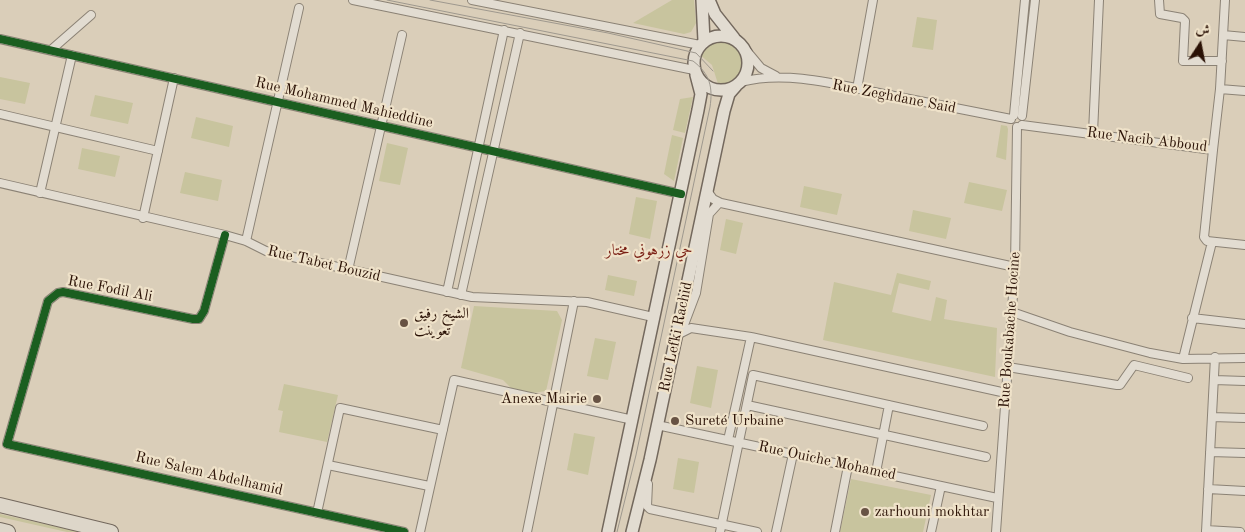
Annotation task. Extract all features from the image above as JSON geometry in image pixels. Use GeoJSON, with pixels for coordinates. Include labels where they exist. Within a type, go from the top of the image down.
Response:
{"type":"FeatureCollection","features":[{"type":"Feature","properties":{"kind":"highway"},"geometry":{"type":"LineString","coordinates":[[0,505],[111,532]]}},
{"type":"Feature","properties":{"kind":"highway"},"geometry":{"type":"LineString","coordinates":[[0,530],[8,532]]}},
{"type":"Feature","properties":{"kind":"main road"},"geometry":{"type":"LineString","coordinates":[[608,532],[701,94],[695,72],[694,56],[702,43],[702,0]]}},
{"type":"Feature","properties":{"kind":"main road"},"geometry":{"type":"LineString","coordinates":[[695,72],[704,85],[713,89],[724,90],[739,84],[749,66],[746,50],[715,14],[710,0]]}},
{"type":"Feature","properties":{"kind":"main road"},"geometry":{"type":"LineString","coordinates":[[702,43],[720,36],[735,39]]}},
{"type":"Feature","properties":{"kind":"main road","name":"Rue Lefki Rachid"},"geometry":{"type":"LineString","coordinates":[[632,532],[708,212],[708,192],[724,111],[729,94],[739,84]]}},
{"type":"Feature","properties":{"kind":"street"},"geometry":{"type":"LineString","coordinates":[[353,0],[520,33],[695,72]]}},
{"type":"Feature","properties":{"kind":"street"},"geometry":{"type":"LineString","coordinates":[[472,0],[702,43]]}},
{"type":"Feature","properties":{"kind":"street"},"geometry":{"type":"LineString","coordinates":[[857,89],[873,0]]}},
{"type":"Feature","properties":{"kind":"street"},"geometry":{"type":"LineString","coordinates":[[1017,121],[1025,0]]}},
{"type":"Feature","properties":{"kind":"street","name":"Rue Boukabache Hocine"},"geometry":{"type":"LineString","coordinates":[[996,532],[1015,267],[1017,121],[1035,0]]}},
{"type":"Feature","properties":{"kind":"street"},"geometry":{"type":"LineString","coordinates":[[1093,133],[1099,0]]}},
{"type":"Feature","properties":{"kind":"street"},"geometry":{"type":"LineString","coordinates":[[1159,0],[1160,14],[1182,18],[1185,21],[1184,61],[1222,62]]}},
{"type":"Feature","properties":{"kind":"street","name":"Rue Nacib Abboud"},"geometry":{"type":"LineString","coordinates":[[1017,121],[1213,150],[1220,89],[1225,0]]}},
{"type":"Feature","properties":{"kind":"street"},"geometry":{"type":"LineString","coordinates":[[246,241],[299,8]]}},
{"type":"Feature","properties":{"kind":"street"},"geometry":{"type":"LineString","coordinates":[[51,50],[91,15]]}},
{"type":"Feature","properties":{"kind":"street"},"geometry":{"type":"LineString","coordinates":[[447,292],[504,30]]}},
{"type":"Feature","properties":{"kind":"street"},"geometry":{"type":"LineString","coordinates":[[461,295],[520,33]]}},
{"type":"Feature","properties":{"kind":"street"},"geometry":{"type":"LineString","coordinates":[[348,270],[402,34]]}},
{"type":"Feature","properties":{"kind":"street"},"geometry":{"type":"LineString","coordinates":[[1224,35],[1245,37]]}},
{"type":"Feature","properties":{"kind":"street","name":"Rue Mohammed Mahieddine"},"geometry":{"type":"LineString","coordinates":[[0,39],[681,194]]}},
{"type":"Feature","properties":{"kind":"street"},"geometry":{"type":"LineString","coordinates":[[746,50],[761,68],[777,76]]}},
{"type":"Feature","properties":{"kind":"street"},"geometry":{"type":"LineString","coordinates":[[40,193],[72,55]]}},
{"type":"Feature","properties":{"kind":"street"},"geometry":{"type":"LineString","coordinates":[[739,84],[761,77],[777,76]]}},
{"type":"Feature","properties":{"kind":"street","name":"Rue Zeghdane Said"},"geometry":{"type":"LineString","coordinates":[[777,76],[857,89],[1017,121]]}},
{"type":"Feature","properties":{"kind":"street"},"geometry":{"type":"LineString","coordinates":[[143,218],[174,78]]}},
{"type":"Feature","properties":{"kind":"street"},"geometry":{"type":"LineString","coordinates":[[1220,89],[1245,92]]}},
{"type":"Feature","properties":{"kind":"street"},"geometry":{"type":"LineString","coordinates":[[0,114],[158,151]]}},
{"type":"Feature","properties":{"kind":"street"},"geometry":{"type":"LineString","coordinates":[[1213,150],[1203,232],[1207,241],[1245,244]]}},
{"type":"Feature","properties":{"kind":"street","name":"Rue Tabet Bouzid"},"geometry":{"type":"LineString","coordinates":[[0,183],[143,218],[225,235],[246,241],[252,246],[266,251],[461,295],[502,300],[574,301],[653,317]]}},
{"type":"Feature","properties":{"kind":"street"},"geometry":{"type":"LineString","coordinates":[[708,192],[719,203],[1015,267]]}},
{"type":"Feature","properties":{"kind":"street"},"geometry":{"type":"LineString","coordinates":[[708,212],[719,203]]}},
{"type":"Feature","properties":{"kind":"street","name":"Rue Fodil Ali"},"geometry":{"type":"LineString","coordinates":[[7,444],[48,301],[52,297],[63,292],[199,319],[204,310],[225,235]]}},
{"type":"Feature","properties":{"kind":"street"},"geometry":{"type":"LineString","coordinates":[[1183,358],[1212,242]]}},
{"type":"Feature","properties":{"kind":"street"},"geometry":{"type":"LineString","coordinates":[[527,532],[574,301]]}},
{"type":"Feature","properties":{"kind":"street"},"geometry":{"type":"LineString","coordinates":[[1012,312],[1070,332],[1150,353],[1183,358],[1215,356],[1245,358]]}},
{"type":"Feature","properties":{"kind":"street"},"geometry":{"type":"LineString","coordinates":[[1192,318],[1245,324]]}},
{"type":"Feature","properties":{"kind":"street"},"geometry":{"type":"LineString","coordinates":[[679,333],[691,328],[751,337],[1006,393]]}},
{"type":"Feature","properties":{"kind":"street"},"geometry":{"type":"LineString","coordinates":[[728,440],[751,337]]}},
{"type":"Feature","properties":{"kind":"street"},"geometry":{"type":"LineString","coordinates":[[1215,356],[1206,531],[1240,532]]}},
{"type":"Feature","properties":{"kind":"street"},"geometry":{"type":"LineString","coordinates":[[1008,368],[1117,385],[1120,385],[1134,365],[1188,378]]}},
{"type":"Feature","properties":{"kind":"street"},"geometry":{"type":"LineString","coordinates":[[721,528],[754,375],[983,426]]}},
{"type":"Feature","properties":{"kind":"street"},"geometry":{"type":"LineString","coordinates":[[420,532],[454,380],[633,420]]}},
{"type":"Feature","properties":{"kind":"street"},"geometry":{"type":"LineString","coordinates":[[1214,380],[1245,381]]}},
{"type":"Feature","properties":{"kind":"street"},"geometry":{"type":"LineString","coordinates":[[747,405],[986,457]]}},
{"type":"Feature","properties":{"kind":"street"},"geometry":{"type":"LineString","coordinates":[[876,472],[889,405]]}},
{"type":"Feature","properties":{"kind":"street"},"geometry":{"type":"LineString","coordinates":[[318,513],[340,408],[443,430]]}},
{"type":"Feature","properties":{"kind":"street"},"geometry":{"type":"LineString","coordinates":[[1212,417],[1245,418]]}},
{"type":"Feature","properties":{"kind":"street","name":"Rue Ouiche Mohamed"},"geometry":{"type":"LineString","coordinates":[[657,425],[998,498]]}},
{"type":"Feature","properties":{"kind":"street","name":"Rue Salem Abdelhamid"},"geometry":{"type":"LineString","coordinates":[[7,444],[404,532]]}},
{"type":"Feature","properties":{"kind":"street"},"geometry":{"type":"LineString","coordinates":[[1210,452],[1245,453]]}},
{"type":"Feature","properties":{"kind":"street"},"geometry":{"type":"LineString","coordinates":[[776,532],[793,454]]}},
{"type":"Feature","properties":{"kind":"street"},"geometry":{"type":"LineString","coordinates":[[650,460],[647,506],[655,511],[721,528],[757,532]]}},
{"type":"Feature","properties":{"kind":"street"},"geometry":{"type":"LineString","coordinates":[[328,465],[429,486]]}},
{"type":"Feature","properties":{"kind":"street"},"geometry":{"type":"LineString","coordinates":[[835,532],[848,466]]}},
{"type":"Feature","properties":{"kind":"street"},"geometry":{"type":"LineString","coordinates":[[931,532],[940,486]]}},
{"type":"Feature","properties":{"kind":"street"},"geometry":{"type":"LineString","coordinates":[[1208,489],[1245,491]]}},
{"type":"Feature","properties":{"kind":"shaded area"},"geometry":{"type":"Polygon","coordinates":[[[672,0],[694,0],[696,23],[691,32],[684,34],[633,23],[672,0]]]}},
{"type":"Feature","properties":{"kind":"shaded area"},"geometry":{"type":"Polygon","coordinates":[[[917,17],[937,20],[933,50],[912,47],[917,17]]]}},
{"type":"Feature","properties":{"kind":"shaded area"},"geometry":{"type":"Polygon","coordinates":[[[720,39],[731,43],[738,49],[743,56],[744,64],[743,72],[738,79],[730,84],[719,87],[712,65],[699,54],[705,45],[720,39]]]}},
{"type":"Feature","properties":{"kind":"shaded area"},"geometry":{"type":"Polygon","coordinates":[[[0,77],[30,83],[25,104],[0,99],[0,77]]]}},
{"type":"Feature","properties":{"kind":"shaded area"},"geometry":{"type":"Polygon","coordinates":[[[95,95],[133,103],[128,124],[90,116],[95,95]]]}},
{"type":"Feature","properties":{"kind":"shaded area"},"geometry":{"type":"Polygon","coordinates":[[[693,97],[685,133],[673,130],[680,99],[693,97]]]}},
{"type":"Feature","properties":{"kind":"shaded area"},"geometry":{"type":"Polygon","coordinates":[[[196,117],[233,126],[229,147],[191,138],[196,117]]]}},
{"type":"Feature","properties":{"kind":"shaded area"},"geometry":{"type":"Polygon","coordinates":[[[1001,125],[1007,126],[1008,129],[1006,160],[996,157],[1001,125]]]}},
{"type":"Feature","properties":{"kind":"shaded area"},"geometry":{"type":"Polygon","coordinates":[[[672,135],[683,138],[674,181],[664,174],[672,135]]]}},
{"type":"Feature","properties":{"kind":"shaded area"},"geometry":{"type":"Polygon","coordinates":[[[387,143],[408,148],[400,185],[379,181],[387,143]]]}},
{"type":"Feature","properties":{"kind":"shaded area"},"geometry":{"type":"Polygon","coordinates":[[[82,148],[120,156],[115,177],[78,169],[82,148]]]}},
{"type":"Feature","properties":{"kind":"shaded area"},"geometry":{"type":"Polygon","coordinates":[[[185,172],[222,180],[218,201],[180,193],[185,172]]]}},
{"type":"Feature","properties":{"kind":"shaded area"},"geometry":{"type":"Polygon","coordinates":[[[969,182],[1007,190],[1002,211],[964,203],[969,182]]]}},
{"type":"Feature","properties":{"kind":"shaded area"},"geometry":{"type":"Polygon","coordinates":[[[804,186],[842,194],[837,215],[800,207],[804,186]]]}},
{"type":"Feature","properties":{"kind":"shaded area"},"geometry":{"type":"Polygon","coordinates":[[[636,197],[657,201],[650,239],[629,234],[636,197]]]}},
{"type":"Feature","properties":{"kind":"shaded area"},"geometry":{"type":"Polygon","coordinates":[[[913,210],[951,218],[946,239],[909,231],[913,210]]]}},
{"type":"Feature","properties":{"kind":"shaded area"},"geometry":{"type":"Polygon","coordinates":[[[726,219],[743,223],[736,254],[720,250],[726,219]]]}},
{"type":"Feature","properties":{"kind":"shaded area"},"geometry":{"type":"Polygon","coordinates":[[[897,273],[931,281],[929,290],[899,283],[892,312],[931,321],[936,297],[947,300],[944,319],[997,328],[995,377],[823,340],[834,282],[891,295],[897,273]]]}},
{"type":"Feature","properties":{"kind":"shaded area"},"geometry":{"type":"Polygon","coordinates":[[[608,275],[637,281],[634,296],[605,290],[608,275]]]}},
{"type":"Feature","properties":{"kind":"shaded area"},"geometry":{"type":"Polygon","coordinates":[[[474,306],[557,311],[562,320],[546,391],[533,393],[511,388],[503,380],[461,368],[474,306]]]}},
{"type":"Feature","properties":{"kind":"shaded area"},"geometry":{"type":"Polygon","coordinates":[[[595,338],[616,342],[608,380],[587,376],[595,338]]]}},
{"type":"Feature","properties":{"kind":"shaded area"},"geometry":{"type":"Polygon","coordinates":[[[697,366],[718,370],[711,408],[690,403],[697,366]]]}},
{"type":"Feature","properties":{"kind":"shaded area"},"geometry":{"type":"Polygon","coordinates":[[[284,384],[338,395],[327,442],[279,432],[283,411],[278,410],[284,384]]]}},
{"type":"Feature","properties":{"kind":"shaded area"},"geometry":{"type":"Polygon","coordinates":[[[574,433],[595,437],[588,475],[567,470],[574,433]]]}},
{"type":"Feature","properties":{"kind":"shaded area"},"geometry":{"type":"Polygon","coordinates":[[[678,458],[699,462],[694,493],[673,489],[678,458]]]}},
{"type":"Feature","properties":{"kind":"shaded area"},"geometry":{"type":"Polygon","coordinates":[[[851,479],[931,495],[923,532],[840,532],[851,479]]]}},
{"type":"Feature","properties":{"kind":"shaded area"},"geometry":{"type":"Polygon","coordinates":[[[0,514],[81,532],[67,532],[0,517],[0,514]]]}},
{"type":"Feature","properties":{"kind":"tram line"},"geometry":{"type":"LineString","coordinates":[[387,0],[693,61],[707,76],[711,93],[710,107],[636,455],[617,532]]}},
{"type":"Feature","properties":{"kind":"tram line"},"geometry":{"type":"LineString","coordinates":[[430,0],[608,33],[696,53],[713,71]]}},
{"type":"Feature","properties":{"kind":"cycle path"},"geometry":{"type":"LineString","coordinates":[[0,39],[681,194]]}},
{"type":"Feature","properties":{"kind":"cycle path"},"geometry":{"type":"LineString","coordinates":[[225,235],[204,311],[199,319],[63,292],[58,293],[48,301],[7,444],[404,532]]}},
{"type":"Feature","properties":{"kind":"place","name":"الشيخ رفيق تعوينت"},"geometry":{"type":"Point","coordinates":[404,323]}},
{"type":"Feature","properties":{"kind":"place","name":"Anexe Mairie"},"geometry":{"type":"Point","coordinates":[597,399]}},
{"type":"Feature","properties":{"kind":"place","name":"Sureté Urbaine"},"geometry":{"type":"Point","coordinates":[675,421]}},
{"type":"Feature","properties":{"kind":"place","name":"zarhouni mokhtar"},"geometry":{"type":"Point","coordinates":[865,512]}},
{"type":"Feature","properties":{"kind":"district","name":"حي زرهوني مختار"},"geometry":{"type":"Point","coordinates":[649,251]}}]}
